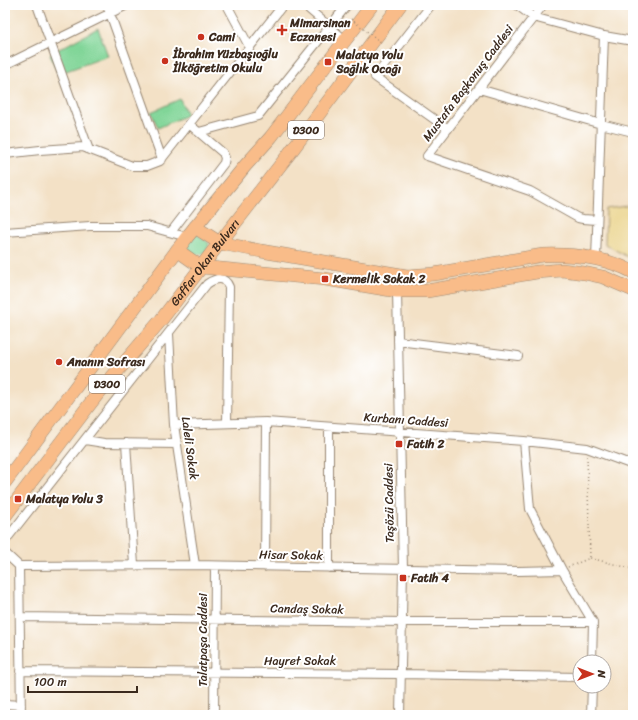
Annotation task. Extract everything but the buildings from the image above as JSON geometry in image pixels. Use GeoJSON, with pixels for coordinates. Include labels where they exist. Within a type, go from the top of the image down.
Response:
{"type":"FeatureCollection","features":[{"type":"Feature","properties":{"kind":"highway","name":"D300"},"geometry":{"type":"LineString","coordinates":[[5,482],[195,226],[245,166],[272,137],[372,5]]}},
{"type":"Feature","properties":{"kind":"highway","name":"Gaffar Okan Bulvarı"},"geometry":{"type":"LineString","coordinates":[[5,516],[96,396],[161,320],[202,268],[400,5]]}},
{"type":"Feature","properties":{"kind":"highway"},"geometry":{"type":"LineString","coordinates":[[195,226],[220,243],[407,276],[434,274],[543,255],[574,256],[596,259],[620,266],[633,272]]}},
{"type":"Feature","properties":{"kind":"highway"},"geometry":{"type":"LineString","coordinates":[[177,250],[202,268],[325,279],[397,291],[427,291],[538,272],[562,270],[593,275],[614,281],[633,290]]}},
{"type":"Feature","properties":{"kind":"street"},"geometry":{"type":"LineString","coordinates":[[37,5],[89,150]]}},
{"type":"Feature","properties":{"kind":"street"},"geometry":{"type":"LineString","coordinates":[[107,5],[162,159]]}},
{"type":"Feature","properties":{"kind":"street"},"geometry":{"type":"LineString","coordinates":[[5,65],[127,5]]}},
{"type":"Feature","properties":{"kind":"street"},"geometry":{"type":"LineString","coordinates":[[227,5],[250,48]]}},
{"type":"Feature","properties":{"kind":"street"},"geometry":{"type":"LineString","coordinates":[[5,154],[82,147],[120,163],[137,167],[152,165],[162,159],[283,5]]}},
{"type":"Feature","properties":{"kind":"street"},"geometry":{"type":"LineString","coordinates":[[304,5],[345,40]]}},
{"type":"Feature","properties":{"kind":"street"},"geometry":{"type":"LineString","coordinates":[[199,132],[258,116],[347,5]]}},
{"type":"Feature","properties":{"kind":"street"},"geometry":{"type":"LineString","coordinates":[[431,5],[375,78],[448,129]]}},
{"type":"Feature","properties":{"kind":"street"},"geometry":{"type":"LineString","coordinates":[[517,5],[534,17],[604,36],[633,40]]}},
{"type":"Feature","properties":{"kind":"street","name":"Mustafa Başkonuş Caddesi"},"geometry":{"type":"LineString","coordinates":[[543,5],[427,156],[530,191],[578,218],[597,220]]}},
{"type":"Feature","properties":{"kind":"street"},"geometry":{"type":"LineString","coordinates":[[596,259],[604,36]]}},
{"type":"Feature","properties":{"kind":"street"},"geometry":{"type":"LineString","coordinates":[[478,89],[633,132]]}},
{"type":"Feature","properties":{"kind":"street"},"geometry":{"type":"LineString","coordinates":[[171,232],[224,163],[225,158],[223,154],[189,124]]}},
{"type":"Feature","properties":{"kind":"street"},"geometry":{"type":"LineString","coordinates":[[5,232],[90,226],[147,226],[187,237]]}},
{"type":"Feature","properties":{"kind":"street"},"geometry":{"type":"LineString","coordinates":[[5,541],[207,284],[219,278],[224,279],[228,283],[229,292],[227,423]]}},
{"type":"Feature","properties":{"kind":"street","name":"Taşözü Caddesi"},"geometry":{"type":"LineString","coordinates":[[397,291],[403,569],[400,715]]}},
{"type":"Feature","properties":{"kind":"street","name":"Laleli Sokak"},"geometry":{"type":"LineString","coordinates":[[169,334],[174,425],[195,565]]}},
{"type":"Feature","properties":{"kind":"street"},"geometry":{"type":"LineString","coordinates":[[398,341],[518,356]]}},
{"type":"Feature","properties":{"kind":"street"},"geometry":{"type":"LineString","coordinates":[[265,567],[266,422]]}},
{"type":"Feature","properties":{"kind":"street","name":"Kurbanı Caddesi"},"geometry":{"type":"LineString","coordinates":[[174,425],[266,422],[524,440],[587,448],[633,465]]}},
{"type":"Feature","properties":{"kind":"street"},"geometry":{"type":"LineString","coordinates":[[329,427],[329,568]]}},
{"type":"Feature","properties":{"kind":"street"},"geometry":{"type":"LineString","coordinates":[[85,440],[104,443],[177,444]]}},
{"type":"Feature","properties":{"kind":"street"},"geometry":{"type":"LineString","coordinates":[[524,440],[530,509],[562,570],[594,622],[592,654]]}},
{"type":"Feature","properties":{"kind":"street"},"geometry":{"type":"LineString","coordinates":[[126,443],[134,565]]}},
{"type":"Feature","properties":{"kind":"street"},"geometry":{"type":"LineString","coordinates":[[5,553],[19,566],[21,715]]}},
{"type":"Feature","properties":{"kind":"street","name":"Hisar Sokak"},"geometry":{"type":"LineString","coordinates":[[19,566],[195,565],[518,571],[562,570]]}},
{"type":"Feature","properties":{"kind":"street","name":"Talatpaşa Caddesi"},"geometry":{"type":"LineString","coordinates":[[214,715],[215,566]]}},
{"type":"Feature","properties":{"kind":"street","name":"Candaş Sokak"},"geometry":{"type":"LineString","coordinates":[[20,617],[402,622],[594,622]]}},
{"type":"Feature","properties":{"kind":"street","name":"Hayret Sokak"},"geometry":{"type":"LineString","coordinates":[[20,671],[572,677]]}},
{"type":"Feature","properties":{"kind":"street"},"geometry":{"type":"LineString","coordinates":[[591,715],[592,694]]}},
{"type":"Feature","properties":{"kind":"street"},"geometry":{"type":"LineString","coordinates":[[5,704],[21,705]]}},
{"type":"Feature","properties":{"kind":"path"},"geometry":{"type":"LineString","coordinates":[[351,19],[382,43]]}},
{"type":"Feature","properties":{"kind":"path"},"geometry":{"type":"LineString","coordinates":[[587,448],[590,558]]}},
{"type":"Feature","properties":{"kind":"path"},"geometry":{"type":"LineString","coordinates":[[562,570],[590,558],[633,568]]}},
{"type":"Feature","properties":{"kind":"green space"},"geometry":{"type":"Polygon","coordinates":[[[98,28],[108,56],[58,74],[50,54],[98,28]]]}},
{"type":"Feature","properties":{"kind":"green space"},"geometry":{"type":"Polygon","coordinates":[[[180,99],[187,115],[158,128],[151,112],[180,99]]]}},
{"type":"Feature","properties":{"kind":"green space"},"geometry":{"type":"Polygon","coordinates":[[[195,233],[209,243],[208,248],[203,253],[192,253],[187,245],[195,233]]]}},
{"type":"Feature","properties":{"kind":"sand"},"geometry":{"type":"Polygon","coordinates":[[[633,205],[633,260],[605,244],[606,209],[633,205]]]}},
{"type":"Feature","properties":{"kind":"place","name":"Mimarsinan Eczanesi"},"geometry":{"type":"Point","coordinates":[282,30]}},
{"type":"Feature","properties":{"kind":"place","name":"Cami"},"geometry":{"type":"Point","coordinates":[201,37]}},
{"type":"Feature","properties":{"kind":"place","name":"İbrahim Yüzbaşıoğlu İlköğretim Okulu"},"geometry":{"type":"Point","coordinates":[165,61]}},
{"type":"Feature","properties":{"kind":"place","name":"Malatya Yolu Sağlık Ocağı"},"geometry":{"type":"Point","coordinates":[328,62]}},
{"type":"Feature","properties":{"kind":"place","name":"Kermelik Sokak 2"},"geometry":{"type":"Point","coordinates":[325,279]}},
{"type":"Feature","properties":{"kind":"place","name":"Ananın Sofrası"},"geometry":{"type":"Point","coordinates":[59,362]}},
{"type":"Feature","properties":{"kind":"place","name":"Fatih 2"},"geometry":{"type":"Point","coordinates":[399,444]}},
{"type":"Feature","properties":{"kind":"place","name":"Malatya Yolu 3"},"geometry":{"type":"Point","coordinates":[18,499]}},
{"type":"Feature","properties":{"kind":"place","name":"Fatih 4"},"geometry":{"type":"Point","coordinates":[403,578]}}]}
